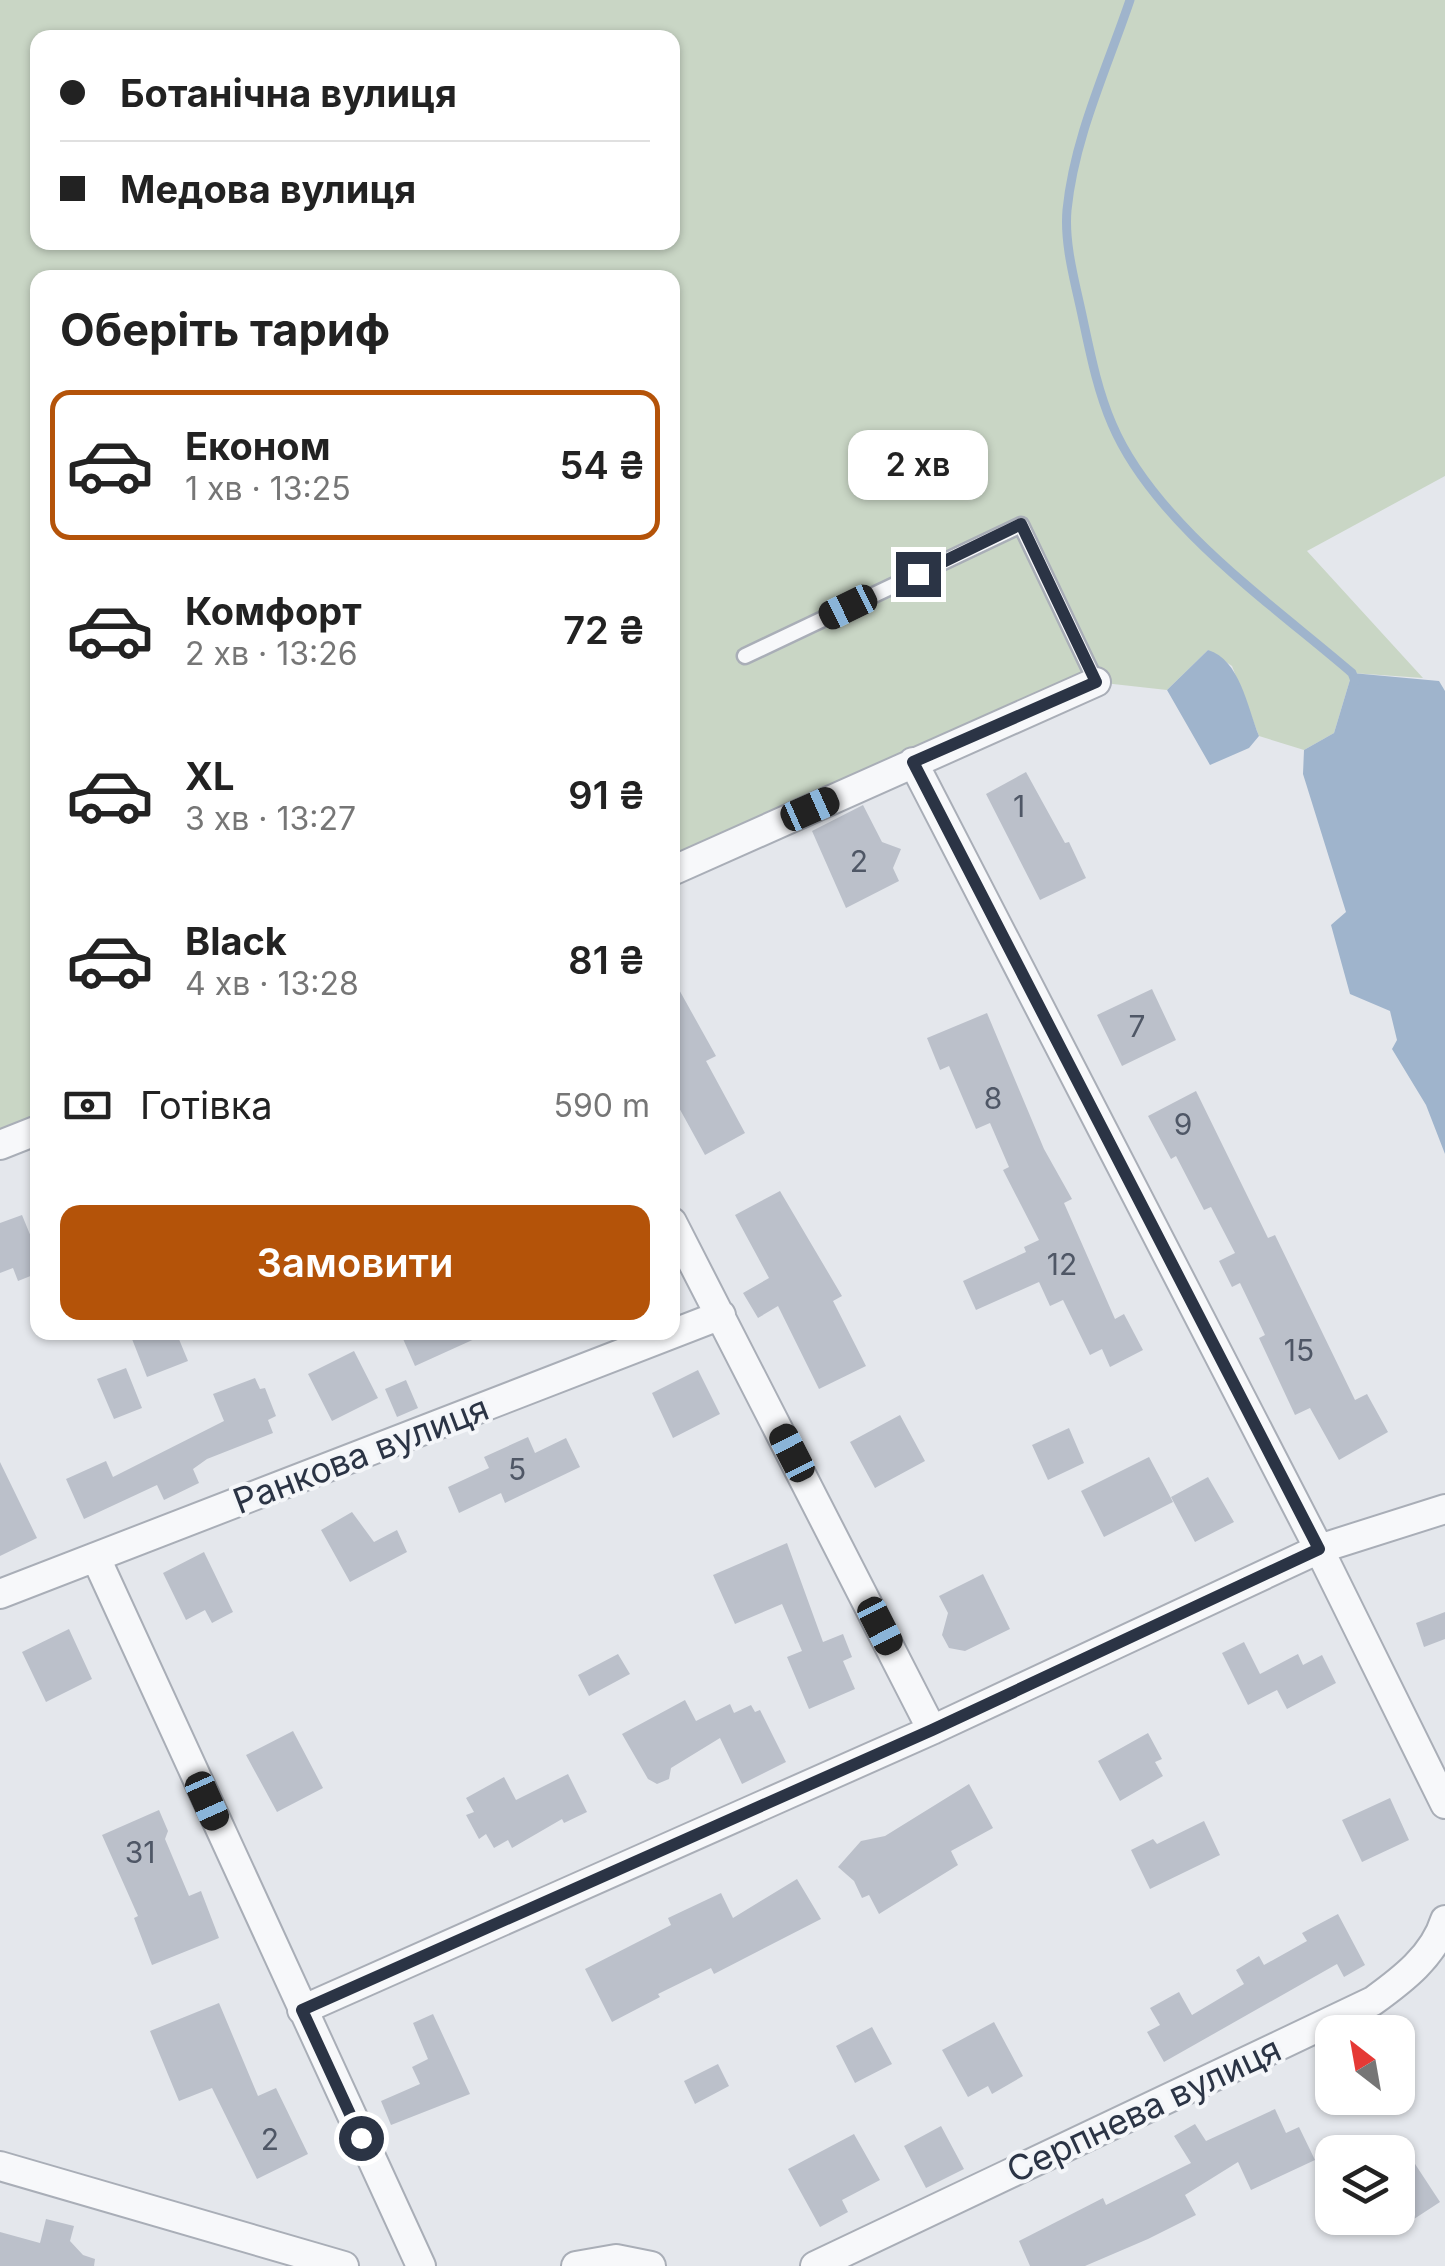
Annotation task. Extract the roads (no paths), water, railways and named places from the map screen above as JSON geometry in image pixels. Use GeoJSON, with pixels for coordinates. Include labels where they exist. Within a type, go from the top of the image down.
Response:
{"type":"FeatureCollection","features":[{"type":"Feature","properties":{"kind":"street"},"geometry":{"type":"LineString","coordinates":[[680,867],[1096,682]]}},
{"type":"Feature","properties":{"kind":"street"},"geometry":{"type":"LineString","coordinates":[[913,762],[1319,1549],[1445,1804]]}},
{"type":"Feature","properties":{"kind":"street"},"geometry":{"type":"LineString","coordinates":[[0,1145],[30,1133]]}},
{"type":"Feature","properties":{"kind":"street"},"geometry":{"type":"LineString","coordinates":[[680,1237],[932,1730]]}},
{"type":"Feature","properties":{"kind":"street","name":"Ранкова вулиця"},"geometry":{"type":"LineString","coordinates":[[680,1330],[721,1314]]}},
{"type":"Feature","properties":{"kind":"street","name":"Ранкова вулиця"},"geometry":{"type":"LineString","coordinates":[[0,1594],[654,1340]]}},
{"type":"Feature","properties":{"kind":"street"},"geometry":{"type":"LineString","coordinates":[[302,2010],[932,1730],[1319,1549],[1445,1510]]}},
{"type":"Feature","properties":{"kind":"street"},"geometry":{"type":"LineString","coordinates":[[96,1558],[420,2266]]}},
{"type":"Feature","properties":{"kind":"street","name":"Серпнева вулиця"},"geometry":{"type":"LineString","coordinates":[[815,2266],[1373,2001],[1409,1974],[1441,1934],[1445,1920]]}},
{"type":"Feature","properties":{"kind":"street"},"geometry":{"type":"LineString","coordinates":[[0,2166],[344,2266]]}},
{"type":"Feature","properties":{"kind":"street"},"geometry":{"type":"LineString","coordinates":[[576,2266],[616,2259],[651,2266]]}},
{"type":"Feature","properties":{"kind":"lane"},"geometry":{"type":"LineString","coordinates":[[745,656],[1021,524],[1096,682]]}},
{"type":"Feature","properties":{"kind":"water"},"geometry":{"type":"Polygon","coordinates":[[[1208,650],[1228,663],[1235,674],[1259,736],[1249,748],[1210,765],[1167,690],[1208,650]]]}},
{"type":"Feature","properties":{"kind":"water"},"geometry":{"type":"Polygon","coordinates":[[[1352,673],[1439,681],[1445,691],[1445,1154],[1426,1105],[1392,1049],[1397,1040],[1390,1011],[1350,994],[1331,925],[1346,912],[1303,774],[1304,750],[1334,733],[1352,673]]]}},
{"type":"Feature","properties":{"kind":"waterway"},"geometry":{"type":"LineString","coordinates":[[1130,0],[1084,130],[1067,210],[1071,263],[1102,397],[1131,460],[1185,528],[1352,673],[1355,681]]}}]}
